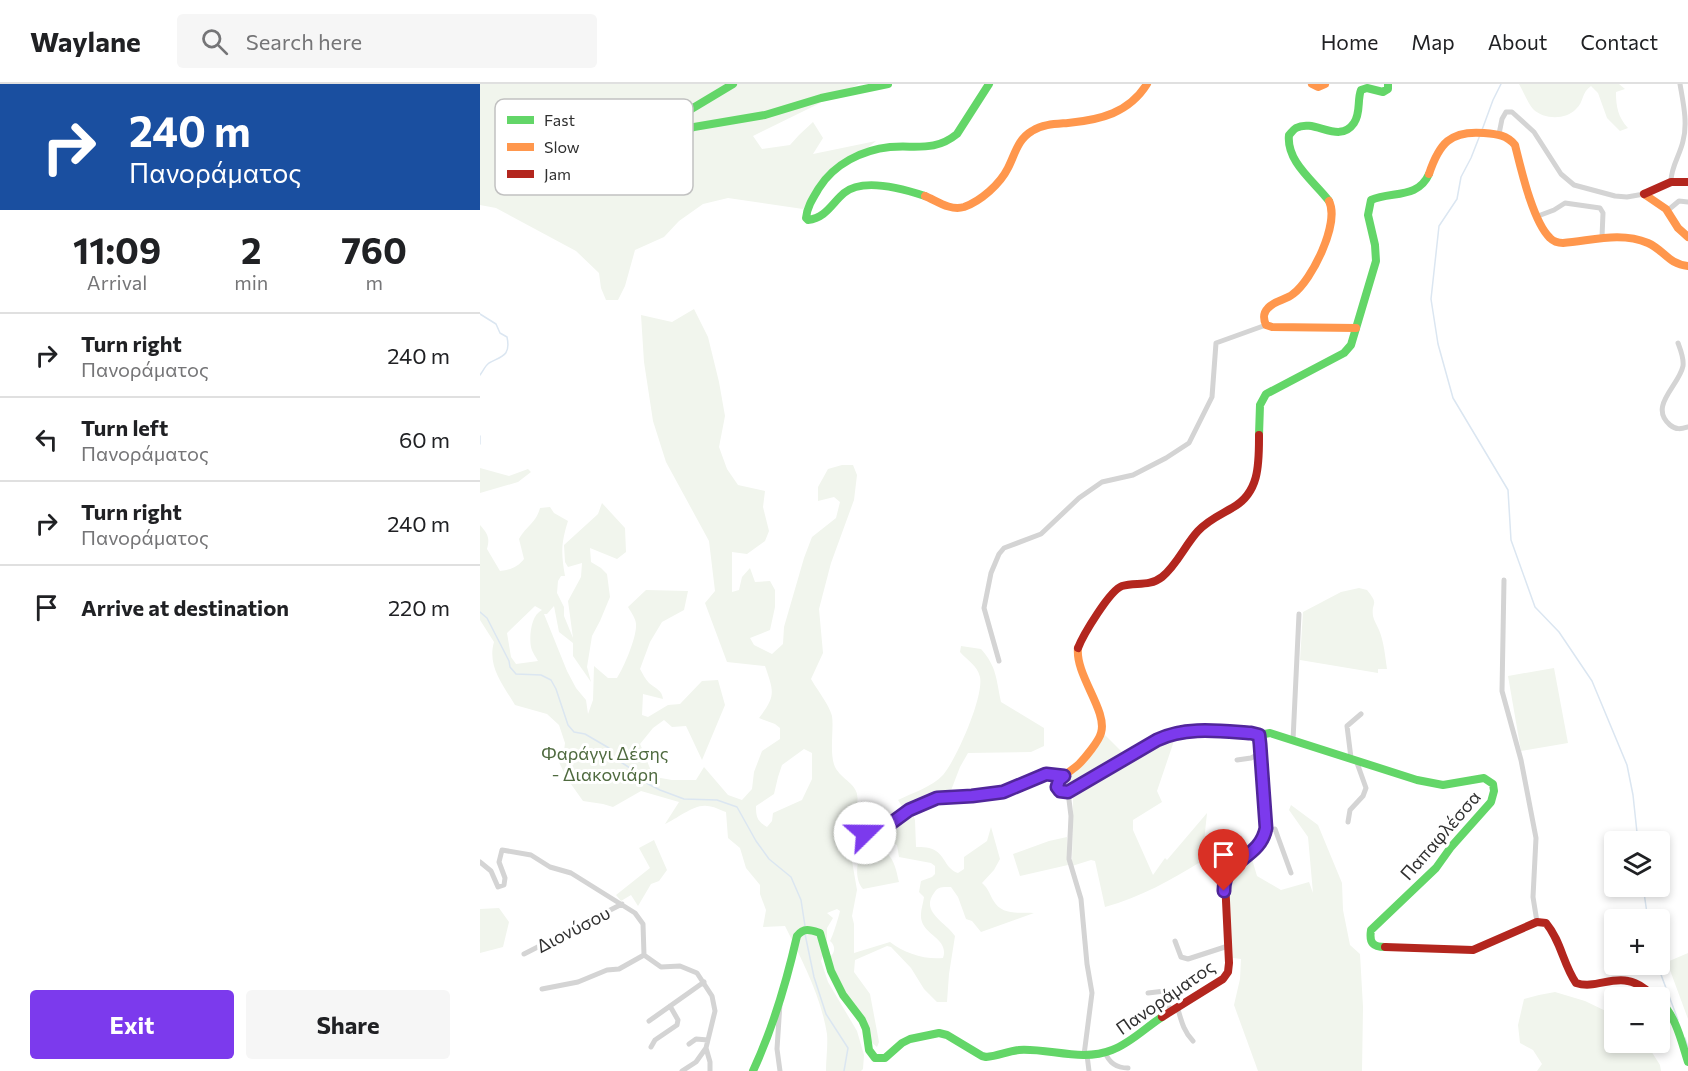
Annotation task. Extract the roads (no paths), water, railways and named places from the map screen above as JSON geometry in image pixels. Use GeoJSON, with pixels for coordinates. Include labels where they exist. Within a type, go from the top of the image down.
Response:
{"type":"FeatureCollection","features":[{"type":"Feature","properties":{"kind":"street"},"geometry":{"type":"LineString","coordinates":[[693,108],[733,84]]}},
{"type":"Feature","properties":{"kind":"street"},"geometry":{"type":"LineString","coordinates":[[693,127],[765,115],[829,96],[888,84]]}},
{"type":"Feature","properties":{"kind":"street"},"geometry":{"type":"LineString","coordinates":[[989,84],[951,140],[933,147],[878,148],[849,161],[826,178],[807,210],[806,218],[816,220],[843,193],[859,185],[870,185],[919,195],[952,208],[968,205],[999,182],[1023,136],[1030,131],[1045,125],[1095,119],[1119,111],[1138,98],[1147,84]]}},
{"type":"Feature","properties":{"kind":"street"},"geometry":{"type":"LineString","coordinates":[[1312,84],[1318,87],[1325,84]]}},
{"type":"Feature","properties":{"kind":"street"},"geometry":{"type":"LineString","coordinates":[[1266,325],[1264,316],[1267,308],[1296,292],[1311,269],[1327,236],[1332,212],[1326,196],[1300,168],[1288,143],[1289,135],[1301,125],[1330,133],[1351,127],[1358,117],[1358,97],[1361,90],[1367,88],[1383,92],[1388,89],[1388,84]]}},
{"type":"Feature","properties":{"kind":"street"},"geometry":{"type":"LineString","coordinates":[[1671,182],[1672,170],[1679,156],[1685,134],[1680,84]]}},
{"type":"Feature","properties":{"kind":"street"},"geometry":{"type":"LineString","coordinates":[[1499,134],[1504,115],[1508,111],[1512,112],[1534,132],[1561,174],[1574,185],[1615,196],[1627,197],[1644,194],[1679,180],[1688,182]]}},
{"type":"Feature","properties":{"kind":"street"},"geometry":{"type":"LineString","coordinates":[[1291,873],[1275,829],[1265,831],[1259,735],[1206,731],[1170,735],[1157,740],[1068,792],[1060,791],[1057,787],[1059,780],[1079,764],[1103,730],[1077,651],[1110,597],[1123,585],[1147,584],[1164,575],[1194,534],[1211,519],[1244,499],[1253,487],[1260,458],[1259,411],[1263,399],[1271,391],[1344,353],[1351,345],[1376,261],[1376,246],[1366,213],[1371,200],[1411,192],[1422,186],[1443,144],[1456,135],[1472,131],[1499,134],[1510,139],[1515,145],[1524,181],[1538,216],[1549,239],[1555,243],[1602,237],[1643,241],[1655,246],[1677,265],[1688,266]]}},
{"type":"Feature","properties":{"kind":"street"},"geometry":{"type":"LineString","coordinates":[[1644,194],[1661,205],[1683,234],[1688,237]]}},
{"type":"Feature","properties":{"kind":"street"},"geometry":{"type":"LineString","coordinates":[[1667,211],[1679,201],[1688,202]]}},
{"type":"Feature","properties":{"kind":"street"},"geometry":{"type":"LineString","coordinates":[[1538,216],[1566,203],[1600,208],[1603,213],[1602,237]]}},
{"type":"Feature","properties":{"kind":"street"},"geometry":{"type":"LineString","coordinates":[[999,661],[984,608],[991,573],[999,554],[1004,548],[1041,534],[1080,498],[1102,482],[1133,475],[1166,458],[1188,443],[1212,397],[1215,343],[1266,325],[1288,328],[1356,328]]}},
{"type":"Feature","properties":{"kind":"street"},"geometry":{"type":"LineString","coordinates":[[1678,343],[1683,365],[1662,409],[1666,421],[1674,427],[1679,429],[1688,427]]}},
{"type":"Feature","properties":{"kind":"street"},"geometry":{"type":"LineString","coordinates":[[1504,580],[1502,691],[1521,760],[1536,838],[1533,897],[1537,922],[1546,923],[1555,933],[1569,973],[1576,983],[1588,986],[1623,980],[1641,987]]}},
{"type":"Feature","properties":{"kind":"street"},"geometry":{"type":"LineString","coordinates":[[1293,740],[1299,614]]}},
{"type":"Feature","properties":{"kind":"street"},"geometry":{"type":"LineString","coordinates":[[1348,822],[1350,810],[1365,792],[1365,788],[1354,759],[1347,726],[1362,714]]}},
{"type":"Feature","properties":{"kind":"street","name":"Παπαφλέσσα"},"geometry":{"type":"LineString","coordinates":[[1259,735],[1270,733],[1439,785],[1481,778],[1491,781],[1494,790],[1491,802],[1451,847],[1436,868],[1371,930],[1370,938],[1374,945],[1377,947],[1473,950],[1537,922]]}},
{"type":"Feature","properties":{"kind":"street"},"geometry":{"type":"LineString","coordinates":[[1237,760],[1251,758],[1261,753]]}},
{"type":"Feature","properties":{"kind":"street"},"geometry":{"type":"LineString","coordinates":[[860,837],[890,824],[909,810],[937,798],[1003,792],[1046,774],[1064,776]]}},
{"type":"Feature","properties":{"kind":"street"},"geometry":{"type":"LineString","coordinates":[[1068,792],[1071,816],[1070,859],[1081,899],[1092,993],[1085,1055],[1089,1071]]}},
{"type":"Feature","properties":{"kind":"street","name":"Πανοράματος"},"geometry":{"type":"LineString","coordinates":[[753,1071],[790,968],[796,936],[806,930],[820,933],[831,971],[843,995],[862,1020],[866,1029],[869,1050],[876,1059],[885,1058],[910,1039],[939,1033],[947,1035],[987,1058],[1016,1050],[1085,1055],[1118,1048],[1225,976],[1228,969],[1224,886],[1226,877],[1232,867],[1258,846],[1263,840],[1265,831]]}},
{"type":"Feature","properties":{"kind":"street"},"geometry":{"type":"LineString","coordinates":[[480,862],[491,871],[498,887],[504,885],[505,878],[499,862],[502,850],[531,855],[549,867],[572,873],[635,914],[643,924],[644,955]]}},
{"type":"Feature","properties":{"kind":"street","name":"Διονύσου"},"geometry":{"type":"LineString","coordinates":[[524,954],[622,904]]}},
{"type":"Feature","properties":{"kind":"street"},"geometry":{"type":"LineString","coordinates":[[1175,941],[1181,957],[1188,959],[1228,946]]}},
{"type":"Feature","properties":{"kind":"street"},"geometry":{"type":"LineString","coordinates":[[644,955],[661,967],[680,966],[697,974],[712,996],[715,1011],[706,1048],[696,1062],[682,1071]]}},
{"type":"Feature","properties":{"kind":"street"},"geometry":{"type":"LineString","coordinates":[[542,989],[578,982],[607,970],[619,969],[644,955]]}},
{"type":"Feature","properties":{"kind":"street"},"geometry":{"type":"LineString","coordinates":[[649,1021],[704,982]]}},
{"type":"Feature","properties":{"kind":"street"},"geometry":{"type":"LineString","coordinates":[[1148,993],[1165,991],[1187,1035],[1193,1041]]}},
{"type":"Feature","properties":{"kind":"street"},"geometry":{"type":"LineString","coordinates":[[780,996],[777,1049],[780,1071]]}},
{"type":"Feature","properties":{"kind":"street"},"geometry":{"type":"LineString","coordinates":[[651,1047],[655,1040],[677,1025],[678,1020],[670,1006]]}},
{"type":"Feature","properties":{"kind":"street"},"geometry":{"type":"LineString","coordinates":[[1670,1014],[1688,1062]]}},
{"type":"Feature","properties":{"kind":"street"},"geometry":{"type":"LineString","coordinates":[[689,1044],[696,1039],[708,1040]]}},
{"type":"Feature","properties":{"kind":"street"},"geometry":{"type":"LineString","coordinates":[[706,1048],[710,1071]]}},
{"type":"Feature","properties":{"kind":"street"},"geometry":{"type":"LineString","coordinates":[[1105,1052],[1113,1064],[1121,1068],[1128,1068]]}},
{"type":"Feature","properties":{"kind":"waterway"},"geometry":{"type":"LineString","coordinates":[[1482,130],[1501,84]]}},
{"type":"Feature","properties":{"kind":"waterway"},"geometry":{"type":"LineString","coordinates":[[1480,135],[1461,177],[1457,199],[1439,226],[1431,299],[1438,344],[1453,398],[1508,490],[1511,540],[1535,607],[1559,632],[1592,681],[1627,765],[1637,831]]}},
{"type":"Feature","properties":{"kind":"waterway"},"geometry":{"type":"LineString","coordinates":[[480,314],[496,324],[500,333],[507,337],[508,343],[506,352],[489,363],[480,375]]}},
{"type":"Feature","properties":{"kind":"waterway"},"geometry":{"type":"LineString","coordinates":[[480,436],[480,444]]}},
{"type":"Feature","properties":{"kind":"waterway"},"geometry":{"type":"LineString","coordinates":[[480,612],[487,618],[510,667],[516,674],[541,675],[551,680],[568,725],[574,732],[585,734],[609,748],[613,757],[633,770],[648,784],[660,790],[684,799],[717,800],[737,807],[769,859],[791,877],[801,900],[805,926]]}},
{"type":"Feature","properties":{"kind":"waterway"},"geometry":{"type":"LineString","coordinates":[[1645,897],[1646,909]]}},
{"type":"Feature","properties":{"kind":"waterway"},"geometry":{"type":"LineString","coordinates":[[805,934],[814,977],[826,1014],[848,1048],[844,1071]]}},
{"type":"Feature","properties":{"kind":"waterway"},"geometry":{"type":"LineString","coordinates":[[1661,975],[1678,1020]]}},
{"type":"Feature","properties":{"kind":"waterway"},"geometry":{"type":"LineString","coordinates":[[1685,1038],[1688,1047]]}},
{"type":"Feature","properties":{"kind":"park label","name":"Φαράγγι Δέσης - Διακονιάρη"},"geometry":{"type":"Point","coordinates":[605,763]}}]}
